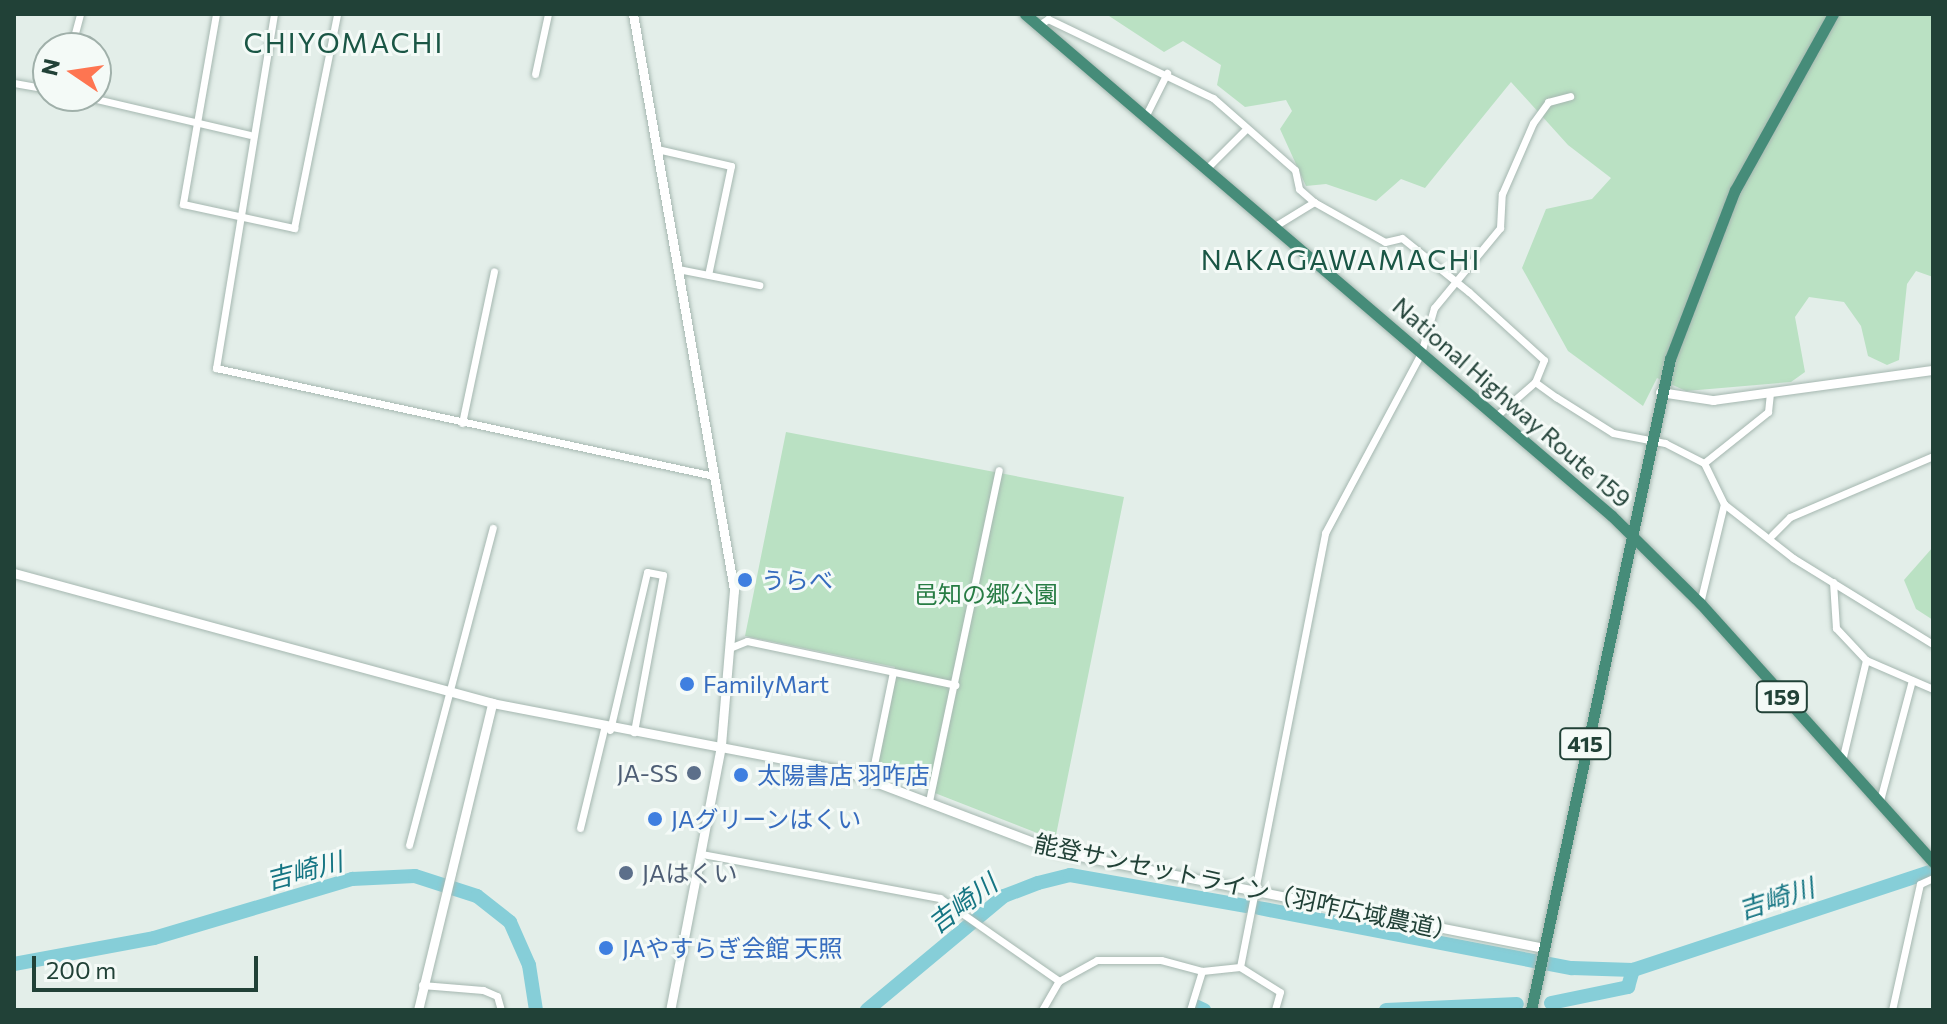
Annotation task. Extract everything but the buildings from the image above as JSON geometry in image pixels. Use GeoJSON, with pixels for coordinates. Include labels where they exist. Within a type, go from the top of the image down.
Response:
{"type":"FeatureCollection","features":[{"type":"Feature","properties":{"kind":"highway","name":"National Highway Route 159"},"geometry":{"type":"LineString","coordinates":[[1025,14],[1209,166],[1629,534],[1700,603],[1933,862]]}},
{"type":"Feature","properties":{"kind":"highway","name":"415"},"geometry":{"type":"LineString","coordinates":[[1531,1010],[1660,392],[1729,202],[1833,14]]}},
{"type":"Feature","properties":{"kind":"street"},"geometry":{"type":"LineString","coordinates":[[216,14],[183,204],[240,219],[294,228],[337,14]]}},
{"type":"Feature","properties":{"kind":"street"},"geometry":{"type":"LineString","coordinates":[[274,14],[250,135],[216,368],[714,476]]}},
{"type":"Feature","properties":{"kind":"street"},"geometry":{"type":"LineString","coordinates":[[535,74],[548,14]]}},
{"type":"Feature","properties":{"kind":"street"},"geometry":{"type":"LineString","coordinates":[[633,14],[734,590],[732,647],[721,746],[670,1010]]}},
{"type":"Feature","properties":{"kind":"street"},"geometry":{"type":"LineString","coordinates":[[1039,25],[1048,19],[1167,73],[1213,98],[1295,170],[1299,189],[1314,202],[1376,238],[1402,238],[1454,280],[1544,360],[1535,382],[1494,418]]}},
{"type":"Feature","properties":{"kind":"street"},"geometry":{"type":"LineString","coordinates":[[1147,113],[1167,73]]}},
{"type":"Feature","properties":{"kind":"street"},"geometry":{"type":"LineString","coordinates":[[1240,967],[1325,533],[1421,353],[1434,308],[1500,228],[1502,194],[1540,110],[1570,96]]}},
{"type":"Feature","properties":{"kind":"street"},"geometry":{"type":"LineString","coordinates":[[112,103],[250,135]]}},
{"type":"Feature","properties":{"kind":"street"},"geometry":{"type":"LineString","coordinates":[[1209,166],[1246,129]]}},
{"type":"Feature","properties":{"kind":"street"},"geometry":{"type":"LineString","coordinates":[[657,149],[731,166],[708,275]]}},
{"type":"Feature","properties":{"kind":"street"},"geometry":{"type":"LineString","coordinates":[[1275,226],[1314,202]]}},
{"type":"Feature","properties":{"kind":"street"},"geometry":{"type":"LineString","coordinates":[[678,269],[759,285]]}},
{"type":"Feature","properties":{"kind":"street"},"geometry":{"type":"LineString","coordinates":[[462,423],[494,271]]}},
{"type":"Feature","properties":{"kind":"street"},"geometry":{"type":"LineString","coordinates":[[1660,392],[1713,400],[1933,370]]}},
{"type":"Feature","properties":{"kind":"street"},"geometry":{"type":"LineString","coordinates":[[1535,382],[1609,431],[1650,441],[1704,463],[1724,504],[1772,535],[1833,582],[1933,644]]}},
{"type":"Feature","properties":{"kind":"street"},"geometry":{"type":"LineString","coordinates":[[1704,463],[1768,412],[1770,392]]}},
{"type":"Feature","properties":{"kind":"street"},"geometry":{"type":"LineString","coordinates":[[1772,535],[1790,517],[1933,456]]}},
{"type":"Feature","properties":{"kind":"street"},"geometry":{"type":"LineString","coordinates":[[929,801],[999,470]]}},
{"type":"Feature","properties":{"kind":"street"},"geometry":{"type":"LineString","coordinates":[[1700,603],[1724,504]]}},
{"type":"Feature","properties":{"kind":"street"},"geometry":{"type":"LineString","coordinates":[[409,845],[493,528]]}},
{"type":"Feature","properties":{"kind":"street"},"geometry":{"type":"LineString","coordinates":[[580,828],[647,572],[663,575],[633,735]]}},
{"type":"Feature","properties":{"kind":"street","name":"能登サンセットライン（羽咋広域農道）"},"geometry":{"type":"LineString","coordinates":[[14,573],[492,703],[607,730],[721,746],[871,779],[1059,852],[1545,951]]}},
{"type":"Feature","properties":{"kind":"street"},"geometry":{"type":"LineString","coordinates":[[1833,582],[1836,628],[1866,660],[1933,689]]}},
{"type":"Feature","properties":{"kind":"street"},"geometry":{"type":"LineString","coordinates":[[732,647],[747,641],[955,685]]}},
{"type":"Feature","properties":{"kind":"street"},"geometry":{"type":"LineString","coordinates":[[1842,764],[1866,660]]}},
{"type":"Feature","properties":{"kind":"street"},"geometry":{"type":"LineString","coordinates":[[871,779],[893,672]]}},
{"type":"Feature","properties":{"kind":"street"},"geometry":{"type":"LineString","coordinates":[[1879,804],[1912,680]]}},
{"type":"Feature","properties":{"kind":"street"},"geometry":{"type":"LineString","coordinates":[[418,1010],[492,703]]}},
{"type":"Feature","properties":{"kind":"street"},"geometry":{"type":"LineString","coordinates":[[702,854],[940,898],[1059,981]]}},
{"type":"Feature","properties":{"kind":"street"},"geometry":{"type":"LineString","coordinates":[[1892,1010],[1920,884],[1933,878]]}},
{"type":"Feature","properties":{"kind":"street"},"geometry":{"type":"LineString","coordinates":[[1042,1010],[1059,981],[1097,960],[1161,960],[1202,971],[1240,967],[1280,992],[1275,1010]]}},
{"type":"Feature","properties":{"kind":"street"},"geometry":{"type":"LineString","coordinates":[[1190,1010],[1202,971]]}},
{"type":"Feature","properties":{"kind":"street"},"geometry":{"type":"LineString","coordinates":[[422,985],[483,990],[497,996],[501,1010]]}},
{"type":"Feature","properties":{"kind":"green space"},"geometry":{"type":"Polygon","coordinates":[[[1106,14],[1933,14],[1933,277],[1916,271],[1907,284],[1899,360],[1887,365],[1868,356],[1861,326],[1844,302],[1809,297],[1795,317],[1805,372],[1791,382],[1686,391],[1657,378],[1643,406],[1568,351],[1522,268],[1546,209],[1592,199],[1611,178],[1568,145],[1511,82],[1425,188],[1401,179],[1376,201],[1326,184],[1306,186],[1280,129],[1292,111],[1286,100],[1245,107],[1217,85],[1221,65],[1183,41],[1164,52],[1106,14]]]}},
{"type":"Feature","properties":{"kind":"green space","name":"邑知の郷公園"},"geometry":{"type":"Polygon","coordinates":[[[786,432],[1124,497],[1055,840],[876,770],[895,667],[745,636],[786,432]]]}},
{"type":"Feature","properties":{"kind":"green space"},"geometry":{"type":"Polygon","coordinates":[[[1933,547],[1933,620],[1916,609],[1904,580],[1933,547]]]}},
{"type":"Feature","properties":{"kind":"waterway","name":"吉崎川"},"geometry":{"type":"LineString","coordinates":[[1551,1003],[1628,987],[1633,970],[1933,871]]}},
{"type":"Feature","properties":{"kind":"waterway","name":"吉崎川"},"geometry":{"type":"LineString","coordinates":[[867,1010],[1004,896],[1038,883],[1070,875],[1245,906]]}},
{"type":"Feature","properties":{"kind":"waterway","name":"吉崎川"},"geometry":{"type":"LineString","coordinates":[[14,964],[154,938],[352,879],[415,876],[477,896],[510,922],[529,965],[536,1010]]}},
{"type":"Feature","properties":{"kind":"waterway","name":"吉崎川"},"geometry":{"type":"LineString","coordinates":[[1259,908],[1572,968],[1633,970]]}},
{"type":"Feature","properties":{"kind":"waterway","name":"吉崎川"},"geometry":{"type":"LineString","coordinates":[[1386,1010],[1517,1004]]}},
{"type":"Feature","properties":{"kind":"waterway","name":"吉崎川"},"geometry":{"type":"LineString","coordinates":[[1195,1006],[1204,1010]]}},
{"type":"Feature","properties":{"kind":"place","name":"うらべ"},"geometry":{"type":"Point","coordinates":[745,580]}},
{"type":"Feature","properties":{"kind":"place","name":"FamilyMart"},"geometry":{"type":"Point","coordinates":[687,684]}},
{"type":"Feature","properties":{"kind":"place","name":"JA-SS"},"geometry":{"type":"Point","coordinates":[694,773]}},
{"type":"Feature","properties":{"kind":"place","name":"太陽書店 羽咋店"},"geometry":{"type":"Point","coordinates":[741,775]}},
{"type":"Feature","properties":{"kind":"place","name":"JAグリーンはくい"},"geometry":{"type":"Point","coordinates":[655,819]}},
{"type":"Feature","properties":{"kind":"place","name":"JAはくい"},"geometry":{"type":"Point","coordinates":[626,873]}},
{"type":"Feature","properties":{"kind":"place","name":"JAやすらぎ会館 天照"},"geometry":{"type":"Point","coordinates":[606,948]}},
{"type":"Feature","properties":{"kind":"district","name":"CHIYOMACHI"},"geometry":{"type":"Point","coordinates":[344,42]}},
{"type":"Feature","properties":{"kind":"district","name":"NAKAGAWAMACHI"},"geometry":{"type":"Point","coordinates":[1341,259]}}]}
